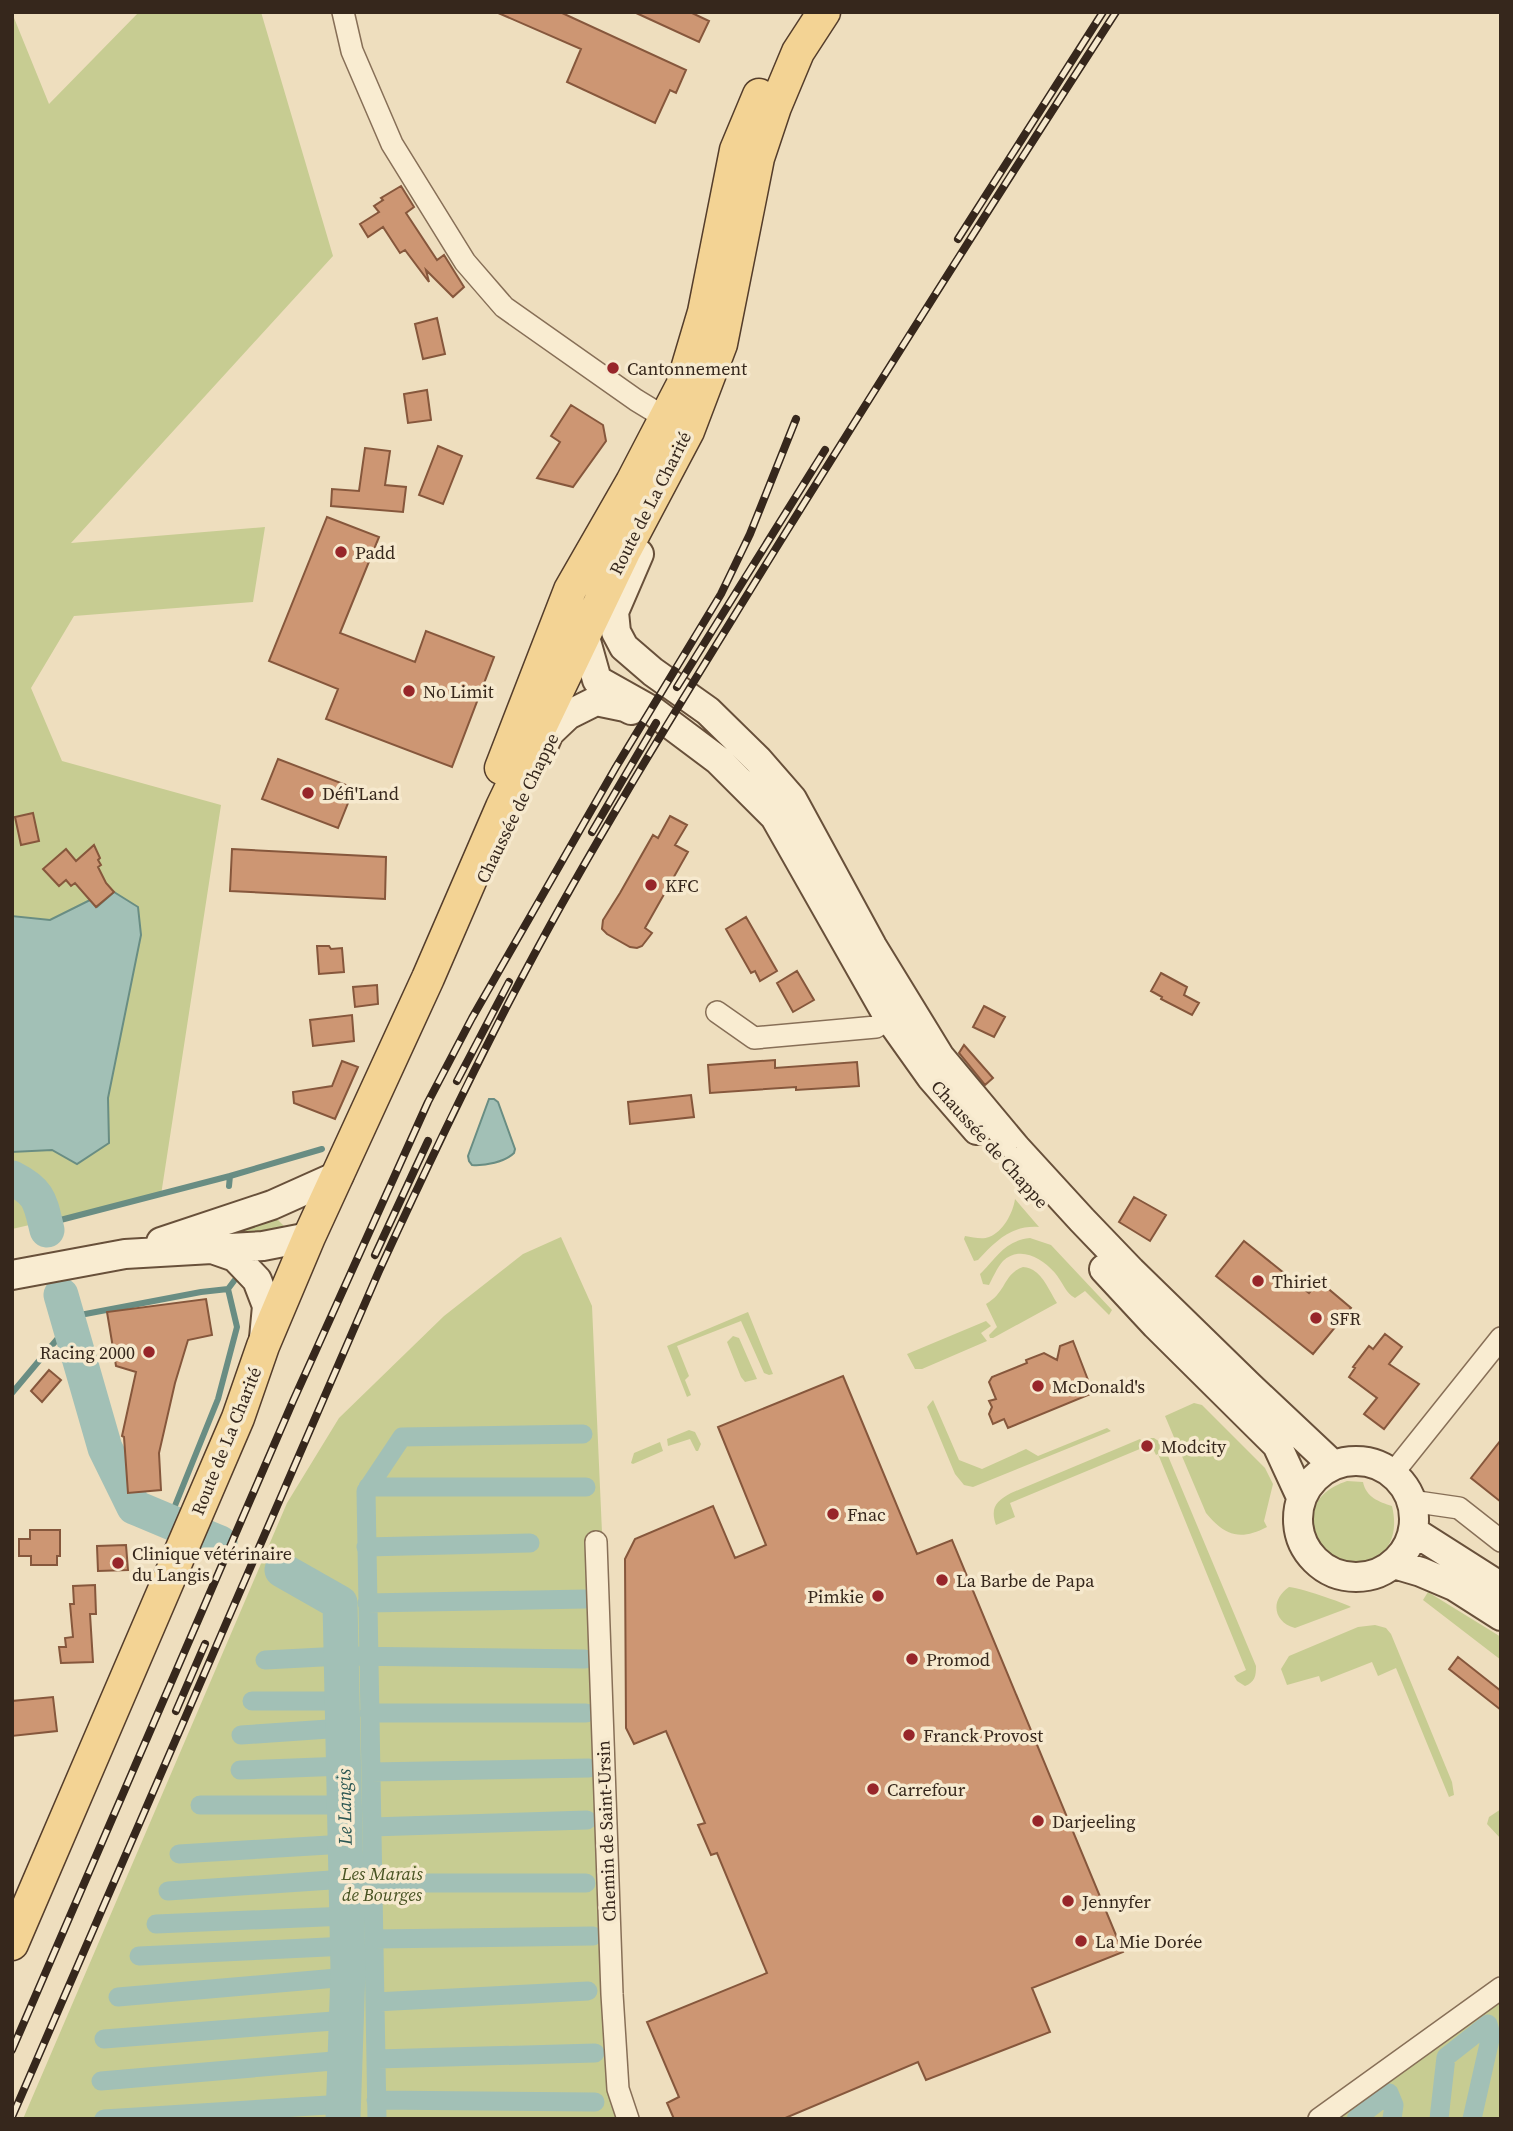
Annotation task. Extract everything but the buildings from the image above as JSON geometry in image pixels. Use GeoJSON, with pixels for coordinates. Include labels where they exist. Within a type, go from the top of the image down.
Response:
{"type":"FeatureCollection","features":[{"type":"Feature","properties":{"kind":"main road","name":"Route de La Charité"},"geometry":{"type":"LineString","coordinates":[[428,978],[442,922],[570,590],[632,482],[677,425],[682,386],[704,312],[736,150],[783,41],[800,12]]}},
{"type":"Feature","properties":{"kind":"main road","name":"Route de La Charité"},"geometry":{"type":"LineString","coordinates":[[12,1944],[237,1418],[263,1346],[309,1237],[428,978],[502,807],[582,668],[584,638],[624,552],[677,425],[722,344],[758,158],[775,107],[798,52],[824,12]]}},
{"type":"Feature","properties":{"kind":"main road","name":"Chaussée de Chappe"},"geometry":{"type":"LineString","coordinates":[[677,425],[614,612],[616,632],[624,647],[653,672],[708,711],[758,760],[792,799],[872,946],[940,1057],[1016,1148],[1090,1229],[1249,1386],[1334,1465]]}},
{"type":"Feature","properties":{"kind":"main road"},"geometry":{"type":"LineString","coordinates":[[584,638],[580,625],[632,482]]}},
{"type":"Feature","properties":{"kind":"main road","name":"Chaussée de Chappe"},"geometry":{"type":"LineString","coordinates":[[582,668],[622,667],[667,691],[717,724],[758,760]]}},
{"type":"Feature","properties":{"kind":"main road","name":"Chaussée de Chappe"},"geometry":{"type":"LineString","coordinates":[[582,668],[597,680],[654,712],[718,760],[775,817],[889,1018],[930,1077],[1156,1325],[1277,1445],[1301,1497]]}},
{"type":"Feature","properties":{"kind":"main road"},"geometry":{"type":"LineString","coordinates":[[527,699],[582,668]]}},
{"type":"Feature","properties":{"kind":"main road","name":"Chaussée de Chappe"},"geometry":{"type":"LineString","coordinates":[[428,978],[456,938],[549,733],[568,715],[596,701],[625,707],[718,760]]}},
{"type":"Feature","properties":{"kind":"main road"},"geometry":{"type":"LineString","coordinates":[[125,1254],[272,1205],[339,1175]]}},
{"type":"Feature","properties":{"kind":"main road"},"geometry":{"type":"LineString","coordinates":[[272,1205],[309,1237]]}},
{"type":"Feature","properties":{"kind":"main road"},"geometry":{"type":"LineString","coordinates":[[12,1275],[125,1254],[263,1245],[309,1237]]}},
{"type":"Feature","properties":{"kind":"main road"},"geometry":{"type":"LineString","coordinates":[[209,1248],[235,1257],[257,1280],[267,1306],[263,1346]]}},
{"type":"Feature","properties":{"kind":"main road"},"geometry":{"type":"LineString","coordinates":[[1348,1461],[1373,1463],[1392,1473],[1409,1493],[1414,1513],[1413,1531],[1407,1548],[1394,1564],[1366,1577],[1341,1577],[1312,1559],[1296,1528],[1301,1497],[1316,1476],[1334,1465],[1348,1461]]}},
{"type":"Feature","properties":{"kind":"main road"},"geometry":{"type":"LineString","coordinates":[[1413,1531],[1501,1587]]}},
{"type":"Feature","properties":{"kind":"main road"},"geometry":{"type":"LineString","coordinates":[[1394,1564],[1454,1586],[1501,1616]]}},
{"type":"Feature","properties":{"kind":"street"},"geometry":{"type":"LineString","coordinates":[[343,12],[352,51],[392,144],[465,262],[504,307],[677,425]]}},
{"type":"Feature","properties":{"kind":"street"},"geometry":{"type":"LineString","coordinates":[[717,1012],[754,1038],[876,1027],[889,1018]]}},
{"type":"Feature","properties":{"kind":"street"},"geometry":{"type":"LineString","coordinates":[[1392,1473],[1501,1338]]}},
{"type":"Feature","properties":{"kind":"street"},"geometry":{"type":"LineString","coordinates":[[1411,1501],[1459,1508],[1501,1541]]}},
{"type":"Feature","properties":{"kind":"street","name":"Chemin de Saint-Ursin"},"geometry":{"type":"LineString","coordinates":[[596,1542],[612,1994],[618,2089],[628,2119]]}},
{"type":"Feature","properties":{"kind":"street"},"geometry":{"type":"LineString","coordinates":[[1319,2119],[1501,1988]]}},
{"type":"Feature","properties":{"kind":"green space"},"geometry":{"type":"Polygon","coordinates":[[[139,12],[261,12],[333,256],[71,543],[265,527],[253,602],[74,616],[31,688],[62,761],[221,805],[161,1195],[12,1229],[12,13],[49,104],[139,12]]]}},
{"type":"Feature","properties":{"kind":"green space"},"geometry":{"type":"Polygon","coordinates":[[[1015,1199],[1039,1227],[1012,1232],[974,1261],[965,1236],[983,1238],[994,1235],[1006,1221],[1015,1199]]]}},
{"type":"Feature","properties":{"kind":"green space"},"geometry":{"type":"Polygon","coordinates":[[[270,1217],[284,1226],[282,1235],[228,1235],[229,1224],[270,1217]]]}},
{"type":"Feature","properties":{"kind":"green space","name":"Les Marais de Bourges"},"geometry":{"type":"Polygon","coordinates":[[[561,1237],[592,1306],[627,2099],[634,2119],[23,2119],[287,1503],[339,1418],[444,1316],[523,1254],[561,1237]]]}},
{"type":"Feature","properties":{"kind":"green space"},"geometry":{"type":"Polygon","coordinates":[[[1030,1238],[1051,1245],[1112,1310],[1109,1315],[1085,1291],[1075,1298],[1072,1296],[1050,1268],[1030,1255],[1010,1256],[1003,1261],[989,1285],[983,1284],[980,1274],[1007,1246],[1030,1238]]]}},
{"type":"Feature","properties":{"kind":"green space"},"geometry":{"type":"Polygon","coordinates":[[[1023,1267],[1039,1275],[1057,1303],[990,1338],[989,1335],[997,1327],[986,1304],[998,1294],[1012,1274],[1023,1267]]]}},
{"type":"Feature","properties":{"kind":"green space"},"geometry":{"type":"Polygon","coordinates":[[[748,1312],[773,1374],[764,1373],[741,1321],[677,1346],[689,1376],[685,1380],[691,1395],[687,1397],[667,1346],[748,1312]]]}},
{"type":"Feature","properties":{"kind":"green space"},"geometry":{"type":"Polygon","coordinates":[[[986,1321],[991,1326],[981,1333],[987,1341],[922,1369],[915,1369],[907,1354],[986,1321]]]}},
{"type":"Feature","properties":{"kind":"green space"},"geometry":{"type":"Polygon","coordinates":[[[733,1336],[739,1338],[757,1379],[745,1382],[741,1377],[727,1342],[733,1336]]]}},
{"type":"Feature","properties":{"kind":"green space"},"geometry":{"type":"Polygon","coordinates":[[[933,1400],[959,1460],[982,1469],[1026,1449],[1038,1456],[1107,1428],[1111,1431],[973,1487],[964,1485],[955,1474],[927,1407],[933,1400]]]}},
{"type":"Feature","properties":{"kind":"green space"},"geometry":{"type":"Polygon","coordinates":[[[1194,1403],[1202,1405],[1265,1468],[1273,1484],[1264,1521],[1267,1527],[1249,1534],[1234,1534],[1220,1527],[1206,1513],[1165,1416],[1194,1403]]]}},
{"type":"Feature","properties":{"kind":"green space"},"geometry":{"type":"Polygon","coordinates":[[[689,1430],[695,1432],[701,1444],[698,1451],[690,1439],[668,1446],[667,1439],[689,1430]]]}},
{"type":"Feature","properties":{"kind":"green space"},"geometry":{"type":"Polygon","coordinates":[[[1148,1438],[1154,1438],[1163,1444],[1256,1666],[1254,1678],[1245,1686],[1234,1676],[1246,1670],[1158,1454],[1156,1455],[1148,1438]]]}},
{"type":"Feature","properties":{"kind":"green space"},"geometry":{"type":"Polygon","coordinates":[[[1140,1439],[1147,1446],[1010,1503],[1015,1517],[996,1525],[994,1510],[998,1502],[1011,1493],[1140,1439]]]}},
{"type":"Feature","properties":{"kind":"green space"},"geometry":{"type":"Polygon","coordinates":[[[660,1442],[663,1451],[631,1463],[634,1453],[660,1442]]]}},
{"type":"Feature","properties":{"kind":"green space"},"geometry":{"type":"Polygon","coordinates":[[[1347,1481],[1363,1482],[1370,1495],[1392,1506],[1393,1532],[1385,1550],[1371,1560],[1353,1564],[1335,1560],[1320,1550],[1312,1534],[1313,1513],[1318,1501],[1330,1489],[1347,1481]]]}},
{"type":"Feature","properties":{"kind":"green space"},"geometry":{"type":"Polygon","coordinates":[[[1289,1587],[1351,1607],[1295,1628],[1282,1621],[1277,1610],[1279,1598],[1289,1587]]]}},
{"type":"Feature","properties":{"kind":"green space"},"geometry":{"type":"Polygon","coordinates":[[[1428,1592],[1501,1637],[1501,1660],[1423,1600],[1428,1592]]]}},
{"type":"Feature","properties":{"kind":"green space"},"geometry":{"type":"Polygon","coordinates":[[[1375,1625],[1386,1628],[1391,1634],[1452,1782],[1454,1795],[1449,1797],[1396,1668],[1378,1676],[1372,1662],[1321,1682],[1319,1676],[1287,1685],[1281,1669],[1289,1656],[1358,1627],[1375,1625]]]}},
{"type":"Feature","properties":{"kind":"green space"},"geometry":{"type":"Polygon","coordinates":[[[1501,1809],[1501,1839],[1487,1824],[1489,1817],[1501,1809]]]}},
{"type":"Feature","properties":{"kind":"green space"},"geometry":{"type":"Polygon","coordinates":[[[1501,1988],[1501,2119],[1319,2119],[1501,1988]]]}},
{"type":"Feature","properties":{"kind":"water"},"geometry":{"type":"Polygon","coordinates":[[[114,892],[138,907],[141,935],[108,1098],[109,1143],[77,1164],[52,1150],[12,1152],[12,916],[50,920],[90,900],[97,907],[114,892]]]}},
{"type":"Feature","properties":{"kind":"water"},"geometry":{"type":"Polygon","coordinates":[[[489,1099],[498,1102],[515,1149],[514,1153],[494,1163],[472,1165],[468,1156],[489,1099]]]}},
{"type":"Feature","properties":{"kind":"waterway"},"geometry":{"type":"LineString","coordinates":[[230,1176],[322,1149]]}},
{"type":"Feature","properties":{"kind":"waterway"},"geometry":{"type":"LineString","coordinates":[[45,1224],[230,1176],[229,1186]]}},
{"type":"Feature","properties":{"kind":"waterway","name":"Le Langis"},"geometry":{"type":"LineString","coordinates":[[12,1178],[34,1193],[43,1212],[47,1230]]}},
{"type":"Feature","properties":{"kind":"waterway"},"geometry":{"type":"LineString","coordinates":[[168,1523],[218,1399],[237,1327],[228,1289],[234,1281]]}},
{"type":"Feature","properties":{"kind":"waterway"},"geometry":{"type":"LineString","coordinates":[[12,1393],[80,1315],[228,1289]]}},
{"type":"Feature","properties":{"kind":"waterway","name":"Le Langis"},"geometry":{"type":"LineString","coordinates":[[61,1295],[105,1448],[134,1507],[220,1543]]}},
{"type":"Feature","properties":{"kind":"waterway"},"geometry":{"type":"LineString","coordinates":[[377,2119],[366,1491],[402,1437],[583,1434]]}},
{"type":"Feature","properties":{"kind":"waterway"},"geometry":{"type":"LineString","coordinates":[[368,1487],[586,1487]]}},
{"type":"Feature","properties":{"kind":"waterway"},"geometry":{"type":"LineString","coordinates":[[366,1547],[530,1543]]}},
{"type":"Feature","properties":{"kind":"waterway","name":"Le Langis"},"geometry":{"type":"LineString","coordinates":[[282,1570],[340,1603],[348,1971],[343,2119]]}},
{"type":"Feature","properties":{"kind":"waterway"},"geometry":{"type":"LineString","coordinates":[[367,1603],[585,1599]]}},
{"type":"Feature","properties":{"kind":"waterway"},"geometry":{"type":"LineString","coordinates":[[265,1660],[341,1656],[585,1659]]}},
{"type":"Feature","properties":{"kind":"waterway"},"geometry":{"type":"LineString","coordinates":[[252,1701],[342,1701]]}},
{"type":"Feature","properties":{"kind":"waterway"},"geometry":{"type":"LineString","coordinates":[[369,1713],[586,1713]]}},
{"type":"Feature","properties":{"kind":"waterway"},"geometry":{"type":"LineString","coordinates":[[241,1735],[343,1728]]}},
{"type":"Feature","properties":{"kind":"waterway"},"geometry":{"type":"LineString","coordinates":[[240,1770],[344,1766]]}},
{"type":"Feature","properties":{"kind":"waterway"},"geometry":{"type":"LineString","coordinates":[[371,1772],[589,1768]]}},
{"type":"Feature","properties":{"kind":"waterway"},"geometry":{"type":"LineString","coordinates":[[200,1805],[344,1805]]}},
{"type":"Feature","properties":{"kind":"waterway"},"geometry":{"type":"LineString","coordinates":[[372,1827],[587,1820]]}},
{"type":"Feature","properties":{"kind":"waterway"},"geometry":{"type":"LineString","coordinates":[[179,1854],[345,1844]]}},
{"type":"Feature","properties":{"kind":"waterway"},"geometry":{"type":"LineString","coordinates":[[168,1891],[346,1879]]}},
{"type":"Feature","properties":{"kind":"waterway"},"geometry":{"type":"LineString","coordinates":[[373,1883],[586,1883]]}},
{"type":"Feature","properties":{"kind":"waterway"},"geometry":{"type":"LineString","coordinates":[[156,1924],[347,1916]]}},
{"type":"Feature","properties":{"kind":"waterway"},"geometry":{"type":"LineString","coordinates":[[374,1939],[593,1936]]}},
{"type":"Feature","properties":{"kind":"waterway"},"geometry":{"type":"LineString","coordinates":[[139,1956],[348,1946]]}},
{"type":"Feature","properties":{"kind":"waterway"},"geometry":{"type":"LineString","coordinates":[[118,1997],[348,1977]]}},
{"type":"Feature","properties":{"kind":"waterway"},"geometry":{"type":"LineString","coordinates":[[375,2002],[588,1991]]}},
{"type":"Feature","properties":{"kind":"waterway"},"geometry":{"type":"LineString","coordinates":[[104,2039],[346,2020]]}},
{"type":"Feature","properties":{"kind":"waterway"},"geometry":{"type":"LineString","coordinates":[[1439,2119],[1446,2057],[1488,2024],[1491,2035],[1472,2119]]}},
{"type":"Feature","properties":{"kind":"waterway"},"geometry":{"type":"LineString","coordinates":[[377,2059],[595,2053]]}},
{"type":"Feature","properties":{"kind":"waterway"},"geometry":{"type":"LineString","coordinates":[[101,2081],[345,2060]]}},
{"type":"Feature","properties":{"kind":"waterway"},"geometry":{"type":"LineString","coordinates":[[1356,2119],[1389,2093],[1394,2105],[1392,2119]]}},
{"type":"Feature","properties":{"kind":"waterway"},"geometry":{"type":"LineString","coordinates":[[376,2100],[595,2102]]}},
{"type":"Feature","properties":{"kind":"waterway"},"geometry":{"type":"LineString","coordinates":[[104,2119],[344,2104]]}},
{"type":"Feature","properties":{"kind":"railway"},"geometry":{"type":"LineString","coordinates":[[958,239],[1103,12]]}},
{"type":"Feature","properties":{"kind":"railway"},"geometry":{"type":"LineString","coordinates":[[12,2117],[379,1271],[507,1005],[587,860],[681,702],[903,345],[1116,12]]}},
{"type":"Feature","properties":{"kind":"railway"},"geometry":{"type":"LineString","coordinates":[[12,2050],[293,1401],[428,1102],[472,1018],[616,767],[721,594],[750,534],[796,419]]}},
{"type":"Feature","properties":{"kind":"railway"},"geometry":{"type":"LineString","coordinates":[[677,687],[825,450]]}},
{"type":"Feature","properties":{"kind":"railway"},"geometry":{"type":"LineString","coordinates":[[592,832],[656,723]]}},
{"type":"Feature","properties":{"kind":"railway"},"geometry":{"type":"LineString","coordinates":[[457,1081],[509,982]]}},
{"type":"Feature","properties":{"kind":"railway"},"geometry":{"type":"LineString","coordinates":[[375,1255],[428,1141]]}},
{"type":"Feature","properties":{"kind":"railway"},"geometry":{"type":"LineString","coordinates":[[176,1711],[205,1644]]}},
{"type":"Feature","properties":{"kind":"place","name":"Cantonnement"},"geometry":{"type":"Point","coordinates":[613,368]}},
{"type":"Feature","properties":{"kind":"place","name":"Padd"},"geometry":{"type":"Point","coordinates":[341,552]}},
{"type":"Feature","properties":{"kind":"place","name":"No Limit"},"geometry":{"type":"Point","coordinates":[409,691]}},
{"type":"Feature","properties":{"kind":"place","name":"Défi'Land"},"geometry":{"type":"Point","coordinates":[308,793]}},
{"type":"Feature","properties":{"kind":"place","name":"KFC"},"geometry":{"type":"Point","coordinates":[651,885]}},
{"type":"Feature","properties":{"kind":"place","name":"Thiriet"},"geometry":{"type":"Point","coordinates":[1258,1281]}},
{"type":"Feature","properties":{"kind":"place","name":"SFR"},"geometry":{"type":"Point","coordinates":[1316,1318]}},
{"type":"Feature","properties":{"kind":"place","name":"Racing 2000"},"geometry":{"type":"Point","coordinates":[149,1352]}},
{"type":"Feature","properties":{"kind":"place","name":"McDonald's"},"geometry":{"type":"Point","coordinates":[1038,1386]}},
{"type":"Feature","properties":{"kind":"place","name":"Modcity"},"geometry":{"type":"Point","coordinates":[1147,1446]}},
{"type":"Feature","properties":{"kind":"place","name":"Fnac"},"geometry":{"type":"Point","coordinates":[833,1514]}},
{"type":"Feature","properties":{"kind":"place","name":"Clinique vétérinaire du Langis"},"geometry":{"type":"Point","coordinates":[118,1563]}},
{"type":"Feature","properties":{"kind":"place","name":"La Barbe de Papa"},"geometry":{"type":"Point","coordinates":[942,1580]}},
{"type":"Feature","properties":{"kind":"place","name":"Pimkie"},"geometry":{"type":"Point","coordinates":[878,1596]}},
{"type":"Feature","properties":{"kind":"place","name":"Promod"},"geometry":{"type":"Point","coordinates":[912,1659]}},
{"type":"Feature","properties":{"kind":"place","name":"Franck Provost"},"geometry":{"type":"Point","coordinates":[909,1735]}},
{"type":"Feature","properties":{"kind":"place","name":"Carrefour"},"geometry":{"type":"Point","coordinates":[873,1789]}},
{"type":"Feature","properties":{"kind":"place","name":"Darjeeling"},"geometry":{"type":"Point","coordinates":[1038,1821]}},
{"type":"Feature","properties":{"kind":"place","name":"Jennyfer"},"geometry":{"type":"Point","coordinates":[1068,1901]}},
{"type":"Feature","properties":{"kind":"place","name":"La Mie Dorée"},"geometry":{"type":"Point","coordinates":[1081,1941]}}]}
